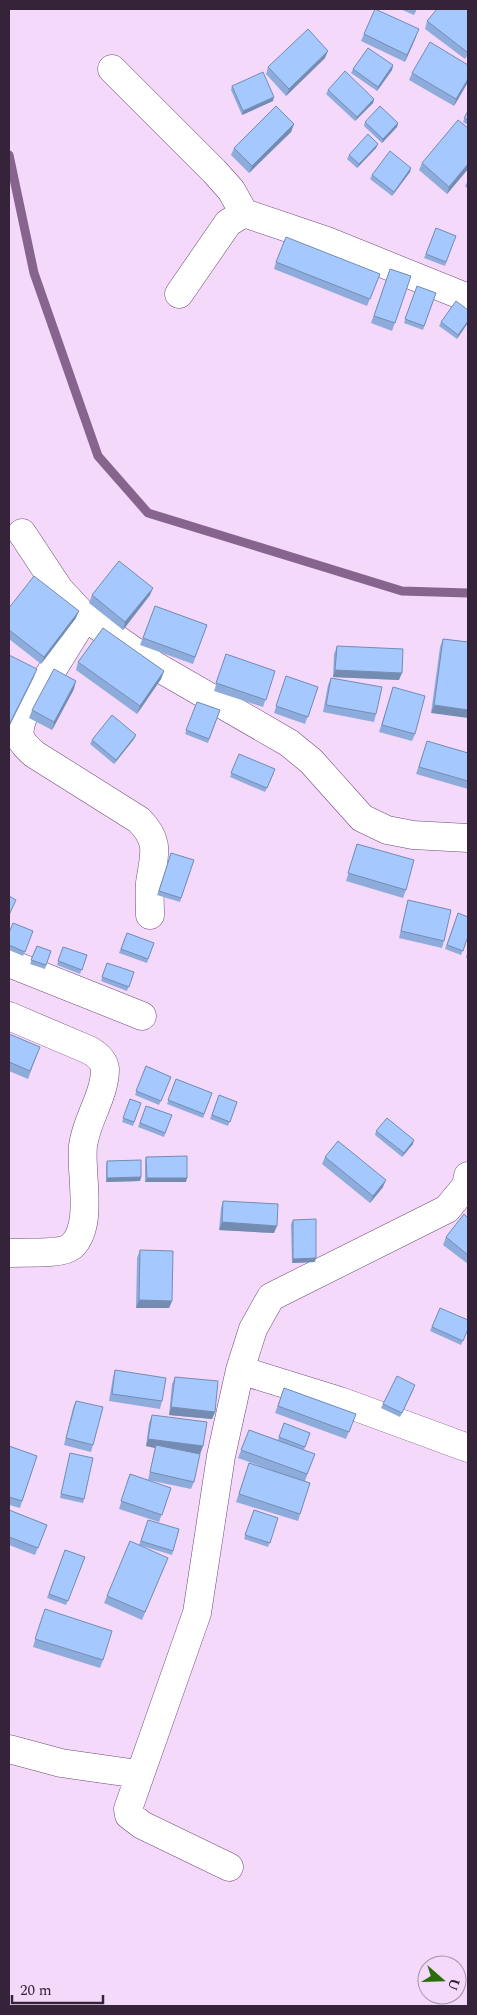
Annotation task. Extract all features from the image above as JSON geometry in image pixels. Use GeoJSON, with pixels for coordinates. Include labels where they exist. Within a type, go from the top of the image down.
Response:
{"type":"FeatureCollection","features":[{"type":"Feature","properties":{"kind":"street"},"geometry":{"type":"LineString","coordinates":[[112,69],[214,171],[230,190],[244,213],[327,241],[468,298]]}},
{"type":"Feature","properties":{"kind":"street"},"geometry":{"type":"LineString","coordinates":[[179,294],[228,223],[244,213]]}},
{"type":"Feature","properties":{"kind":"street"},"geometry":{"type":"LineString","coordinates":[[22,533],[59,589],[85,617],[154,665],[289,743],[311,761],[362,818],[387,830],[413,835],[468,838]]}},
{"type":"Feature","properties":{"kind":"street"},"geometry":{"type":"LineString","coordinates":[[85,617],[23,717],[19,729],[21,742],[34,754],[139,820],[150,831],[156,848],[150,885],[150,915]]}},
{"type":"Feature","properties":{"kind":"street"},"geometry":{"type":"LineString","coordinates":[[9,963],[142,1016]]}},
{"type":"Feature","properties":{"kind":"street"},"geometry":{"type":"LineString","coordinates":[[9,1016],[89,1050],[98,1056],[105,1067],[103,1082],[83,1145],[84,1221],[79,1237],[71,1247],[61,1251],[9,1253]]}},
{"type":"Feature","properties":{"kind":"street"},"geometry":{"type":"LineString","coordinates":[[229,1867],[142,1825],[129,1815],[128,1809],[138,1774],[197,1614],[221,1456],[240,1370],[253,1329],[271,1297],[447,1209],[467,1181]]}},
{"type":"Feature","properties":{"kind":"street"},"geometry":{"type":"LineString","coordinates":[[240,1370],[340,1401],[468,1448]]}},
{"type":"Feature","properties":{"kind":"street"},"geometry":{"type":"LineString","coordinates":[[9,1749],[61,1764],[138,1774]]}},
{"type":"Feature","properties":{"kind":"building"},"geometry":{"type":"Polygon","coordinates":[[[375,9],[419,29],[407,55],[364,34],[375,9]]]}},
{"type":"Feature","properties":{"kind":"building"},"geometry":{"type":"Polygon","coordinates":[[[437,9],[468,9],[467,52],[427,21],[437,9]]]}},
{"type":"Feature","properties":{"kind":"building"},"geometry":{"type":"Polygon","coordinates":[[[308,29],[328,51],[289,89],[268,67],[308,29]]]}},
{"type":"Feature","properties":{"kind":"building"},"geometry":{"type":"Polygon","coordinates":[[[430,42],[468,65],[468,79],[456,99],[412,73],[430,42]]]}},
{"type":"Feature","properties":{"kind":"building"},"geometry":{"type":"Polygon","coordinates":[[[368,48],[393,65],[378,87],[353,69],[368,48]]]}},
{"type":"Feature","properties":{"kind":"building"},"geometry":{"type":"Polygon","coordinates":[[[345,71],[374,99],[357,117],[328,90],[345,71]]]}},
{"type":"Feature","properties":{"kind":"building"},"geometry":{"type":"Polygon","coordinates":[[[263,72],[274,97],[243,111],[232,86],[263,72]]]}},
{"type":"Feature","properties":{"kind":"building"},"geometry":{"type":"Polygon","coordinates":[[[276,106],[294,124],[252,166],[234,148],[276,106]]]}},
{"type":"Feature","properties":{"kind":"building"},"geometry":{"type":"Polygon","coordinates":[[[380,106],[398,123],[383,139],[365,122],[380,106]]]}},
{"type":"Feature","properties":{"kind":"building"},"geometry":{"type":"Polygon","coordinates":[[[468,111],[468,120],[464,118],[468,111]]]}},
{"type":"Feature","properties":{"kind":"building"},"geometry":{"type":"Polygon","coordinates":[[[458,120],[468,128],[468,164],[449,187],[422,163],[458,120]]]}},
{"type":"Feature","properties":{"kind":"building"},"geometry":{"type":"Polygon","coordinates":[[[368,134],[378,144],[359,164],[349,155],[368,134]]]}},
{"type":"Feature","properties":{"kind":"building"},"geometry":{"type":"Polygon","coordinates":[[[390,151],[411,168],[394,192],[372,175],[390,151]]]}},
{"type":"Feature","properties":{"kind":"building"},"geometry":{"type":"Polygon","coordinates":[[[436,228],[456,236],[446,262],[426,254],[436,228]]]}},
{"type":"Feature","properties":{"kind":"building"},"geometry":{"type":"Polygon","coordinates":[[[286,237],[380,274],[370,299],[276,262],[286,237]]]}},
{"type":"Feature","properties":{"kind":"building"},"geometry":{"type":"Polygon","coordinates":[[[390,269],[411,276],[395,323],[374,316],[390,269]]]}},
{"type":"Feature","properties":{"kind":"building"},"geometry":{"type":"Polygon","coordinates":[[[417,286],[436,293],[424,326],[405,319],[417,286]]]}},
{"type":"Feature","properties":{"kind":"building"},"geometry":{"type":"Polygon","coordinates":[[[456,301],[468,310],[468,321],[458,335],[441,322],[456,301]]]}},
{"type":"Feature","properties":{"kind":"building"},"geometry":{"type":"Polygon","coordinates":[[[119,561],[153,588],[125,622],[92,595],[119,561]]]}},
{"type":"Feature","properties":{"kind":"building"},"geometry":{"type":"Polygon","coordinates":[[[34,576],[79,611],[44,657],[9,630],[9,608],[34,576]]]}},
{"type":"Feature","properties":{"kind":"building"},"geometry":{"type":"Polygon","coordinates":[[[155,606],[207,625],[195,657],[143,638],[155,606]]]}},
{"type":"Feature","properties":{"kind":"building"},"geometry":{"type":"Polygon","coordinates":[[[103,628],[164,671],[140,706],[78,662],[103,628]]]}},
{"type":"Feature","properties":{"kind":"building"},"geometry":{"type":"Polygon","coordinates":[[[443,639],[468,642],[468,710],[434,705],[443,639]]]}},
{"type":"Feature","properties":{"kind":"building"},"geometry":{"type":"Polygon","coordinates":[[[337,646],[403,649],[402,673],[335,670],[337,646]]]}},
{"type":"Feature","properties":{"kind":"building"},"geometry":{"type":"Polygon","coordinates":[[[226,654],[275,671],[266,700],[216,683],[226,654]]]}},
{"type":"Feature","properties":{"kind":"building"},"geometry":{"type":"Polygon","coordinates":[[[9,655],[37,669],[9,725],[9,655]]]}},
{"type":"Feature","properties":{"kind":"building"},"geometry":{"type":"Polygon","coordinates":[[[54,669],[76,681],[54,722],[32,710],[54,669]]]}},
{"type":"Feature","properties":{"kind":"building"},"geometry":{"type":"Polygon","coordinates":[[[286,676],[318,687],[308,717],[276,706],[286,676]]]}},
{"type":"Feature","properties":{"kind":"building"},"geometry":{"type":"Polygon","coordinates":[[[331,678],[382,687],[376,714],[326,705],[331,678]]]}},
{"type":"Feature","properties":{"kind":"building"},"geometry":{"type":"Polygon","coordinates":[[[393,687],[425,696],[415,734],[382,725],[393,687]]]}},
{"type":"Feature","properties":{"kind":"building"},"geometry":{"type":"Polygon","coordinates":[[[197,702],[220,710],[209,739],[186,730],[197,702]]]}},
{"type":"Feature","properties":{"kind":"building"},"geometry":{"type":"Polygon","coordinates":[[[112,715],[136,735],[116,760],[92,740],[112,715]]]}},
{"type":"Feature","properties":{"kind":"building"},"geometry":{"type":"Polygon","coordinates":[[[427,741],[468,753],[468,781],[419,767],[427,741]]]}},
{"type":"Feature","properties":{"kind":"building"},"geometry":{"type":"Polygon","coordinates":[[[239,754],[275,769],[267,788],[231,773],[239,754]]]}},
{"type":"Feature","properties":{"kind":"building"},"geometry":{"type":"Polygon","coordinates":[[[357,844],[414,860],[406,890],[348,873],[357,844]]]}},
{"type":"Feature","properties":{"kind":"building"},"geometry":{"type":"Polygon","coordinates":[[[171,853],[194,860],[181,898],[159,891],[171,853]]]}},
{"type":"Feature","properties":{"kind":"building"},"geometry":{"type":"Polygon","coordinates":[[[9,896],[16,900],[9,915],[9,896]]]}},
{"type":"Feature","properties":{"kind":"building"},"geometry":{"type":"Polygon","coordinates":[[[408,900],[451,910],[444,941],[401,931],[408,900]]]}},
{"type":"Feature","properties":{"kind":"building"},"geometry":{"type":"Polygon","coordinates":[[[458,913],[468,917],[468,936],[463,951],[447,945],[458,913]]]}},
{"type":"Feature","properties":{"kind":"building"},"geometry":{"type":"Polygon","coordinates":[[[13,923],[33,931],[25,952],[9,945],[9,933],[13,923]]]}},
{"type":"Feature","properties":{"kind":"building"},"geometry":{"type":"Polygon","coordinates":[[[127,933],[154,943],[148,959],[121,949],[127,933]]]}},
{"type":"Feature","properties":{"kind":"building"},"geometry":{"type":"Polygon","coordinates":[[[37,946],[51,951],[46,965],[31,960],[37,946]]]}},
{"type":"Feature","properties":{"kind":"building"},"geometry":{"type":"Polygon","coordinates":[[[63,947],[87,955],[82,970],[58,961],[63,947]]]}},
{"type":"Feature","properties":{"kind":"building"},"geometry":{"type":"Polygon","coordinates":[[[107,963],[134,972],[129,987],[102,977],[107,963]]]}},
{"type":"Feature","properties":{"kind":"building"},"geometry":{"type":"Polygon","coordinates":[[[9,1034],[40,1047],[30,1071],[9,1062],[9,1034]]]}},
{"type":"Feature","properties":{"kind":"building"},"geometry":{"type":"Polygon","coordinates":[[[146,1066],[171,1077],[161,1101],[136,1091],[146,1066]]]}},
{"type":"Feature","properties":{"kind":"building"},"geometry":{"type":"Polygon","coordinates":[[[176,1079],[212,1093],[204,1114],[168,1100],[176,1079]]]}},
{"type":"Feature","properties":{"kind":"building"},"geometry":{"type":"Polygon","coordinates":[[[219,1095],[237,1102],[230,1122],[212,1115],[219,1095]]]}},
{"type":"Feature","properties":{"kind":"building"},"geometry":{"type":"Polygon","coordinates":[[[130,1099],[141,1103],[134,1122],[123,1118],[130,1099]]]}},
{"type":"Feature","properties":{"kind":"building"},"geometry":{"type":"Polygon","coordinates":[[[146,1106],[172,1115],[165,1133],[140,1123],[146,1106]]]}},
{"type":"Feature","properties":{"kind":"building"},"geometry":{"type":"Polygon","coordinates":[[[387,1118],[414,1140],[404,1153],[376,1131],[387,1118]]]}},
{"type":"Feature","properties":{"kind":"building"},"geometry":{"type":"Polygon","coordinates":[[[338,1141],[386,1180],[373,1196],[325,1157],[338,1141]]]}},
{"type":"Feature","properties":{"kind":"building"},"geometry":{"type":"Polygon","coordinates":[[[187,1156],[187,1178],[147,1178],[146,1157],[187,1156]]]}},
{"type":"Feature","properties":{"kind":"building"},"geometry":{"type":"Polygon","coordinates":[[[141,1160],[141,1177],[107,1178],[107,1161],[141,1160]]]}},
{"type":"Feature","properties":{"kind":"building"},"geometry":{"type":"Polygon","coordinates":[[[223,1201],[278,1204],[277,1226],[222,1222],[223,1201]]]}},
{"type":"Feature","properties":{"kind":"building"},"geometry":{"type":"Polygon","coordinates":[[[464,1214],[468,1218],[468,1255],[446,1237],[464,1214]]]}},
{"type":"Feature","properties":{"kind":"building"},"geometry":{"type":"Polygon","coordinates":[[[316,1219],[316,1258],[293,1259],[293,1220],[316,1219]]]}},
{"type":"Feature","properties":{"kind":"building"},"geometry":{"type":"Polygon","coordinates":[[[140,1250],[173,1251],[172,1301],[139,1300],[140,1250]]]}},
{"type":"Feature","properties":{"kind":"building"},"geometry":{"type":"Polygon","coordinates":[[[440,1308],[468,1320],[468,1329],[463,1341],[432,1327],[440,1308]]]}},
{"type":"Feature","properties":{"kind":"building"},"geometry":{"type":"Polygon","coordinates":[[[115,1370],[166,1378],[162,1401],[112,1394],[115,1370]]]}},
{"type":"Feature","properties":{"kind":"building"},"geometry":{"type":"Polygon","coordinates":[[[397,1376],[415,1385],[402,1413],[383,1404],[397,1376]]]}},
{"type":"Feature","properties":{"kind":"building"},"geometry":{"type":"Polygon","coordinates":[[[175,1377],[218,1381],[215,1412],[171,1407],[175,1377]]]}},
{"type":"Feature","properties":{"kind":"building"},"geometry":{"type":"Polygon","coordinates":[[[284,1388],[356,1414],[349,1432],[278,1406],[284,1388]]]}},
{"type":"Feature","properties":{"kind":"building"},"geometry":{"type":"Polygon","coordinates":[[[76,1401],[103,1407],[93,1445],[66,1438],[76,1401]]]}},
{"type":"Feature","properties":{"kind":"building"},"geometry":{"type":"Polygon","coordinates":[[[152,1415],[207,1422],[203,1446],[148,1439],[152,1415]]]}},
{"type":"Feature","properties":{"kind":"building"},"geometry":{"type":"Polygon","coordinates":[[[284,1423],[310,1433],[305,1447],[279,1437],[284,1423]]]}},
{"type":"Feature","properties":{"kind":"building"},"geometry":{"type":"Polygon","coordinates":[[[249,1430],[315,1454],[307,1474],[241,1450],[249,1430]]]}},
{"type":"Feature","properties":{"kind":"building"},"geometry":{"type":"Polygon","coordinates":[[[156,1445],[200,1454],[194,1482],[150,1472],[156,1445]]]}},
{"type":"Feature","properties":{"kind":"building"},"geometry":{"type":"Polygon","coordinates":[[[9,1446],[37,1456],[22,1501],[9,1497],[9,1446]]]}},
{"type":"Feature","properties":{"kind":"building"},"geometry":{"type":"Polygon","coordinates":[[[70,1453],[93,1458],[84,1499],[61,1494],[70,1453]]]}},
{"type":"Feature","properties":{"kind":"building"},"geometry":{"type":"Polygon","coordinates":[[[249,1463],[310,1483],[300,1514],[239,1494],[249,1463]]]}},
{"type":"Feature","properties":{"kind":"building"},"geometry":{"type":"Polygon","coordinates":[[[130,1474],[171,1488],[162,1515],[121,1501],[130,1474]]]}},
{"type":"Feature","properties":{"kind":"building"},"geometry":{"type":"Polygon","coordinates":[[[9,1510],[47,1525],[38,1548],[9,1537],[9,1510]]]}},
{"type":"Feature","properties":{"kind":"building"},"geometry":{"type":"Polygon","coordinates":[[[254,1510],[278,1518],[270,1543],[245,1535],[254,1510]]]}},
{"type":"Feature","properties":{"kind":"building"},"geometry":{"type":"Polygon","coordinates":[[[148,1520],[179,1529],[173,1551],[141,1541],[148,1520]]]}},
{"type":"Feature","properties":{"kind":"building"},"geometry":{"type":"Polygon","coordinates":[[[130,1541],[168,1558],[145,1612],[107,1596],[130,1541]]]}},
{"type":"Feature","properties":{"kind":"building"},"geometry":{"type":"Polygon","coordinates":[[[65,1550],[85,1557],[68,1601],[49,1594],[65,1550]]]}},
{"type":"Feature","properties":{"kind":"building"},"geometry":{"type":"Polygon","coordinates":[[[45,1609],[112,1631],[103,1660],[35,1639],[45,1609]]]}},
{"type":"Feature","properties":{"kind":"waterway"},"geometry":{"type":"LineString","coordinates":[[9,155],[34,273],[98,456],[148,513],[402,591],[468,593]]}}]}
